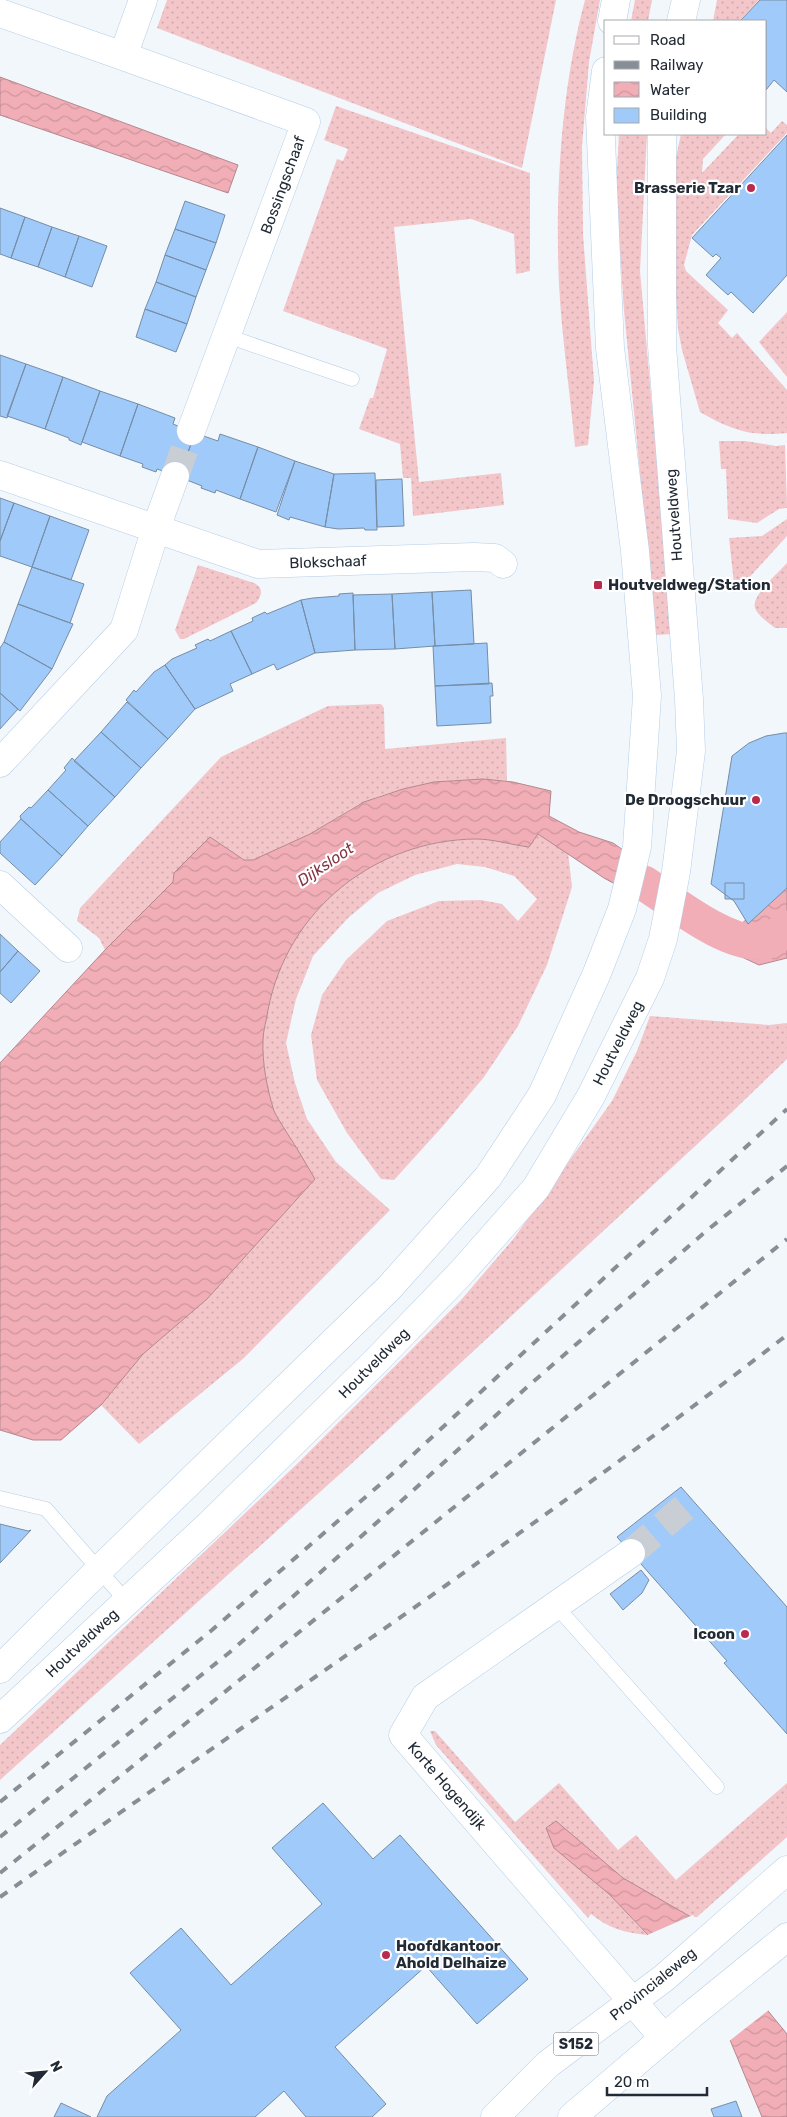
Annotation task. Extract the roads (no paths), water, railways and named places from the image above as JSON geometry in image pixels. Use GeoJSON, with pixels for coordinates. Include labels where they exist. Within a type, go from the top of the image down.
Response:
{"type":"FeatureCollection","features":[{"type":"Feature","properties":{"kind":"street"},"geometry":{"type":"LineString","coordinates":[[123,56],[143,0]]}},
{"type":"Feature","properties":{"kind":"street"},"geometry":{"type":"LineString","coordinates":[[612,20],[616,0]]}},
{"type":"Feature","properties":{"kind":"street"},"geometry":{"type":"LineString","coordinates":[[681,20],[686,0]]}},
{"type":"Feature","properties":{"kind":"street","name":"Bossingschaaf"},"geometry":{"type":"LineString","coordinates":[[0,13],[306,122],[192,431]]}},
{"type":"Feature","properties":{"kind":"street"},"geometry":{"type":"LineString","coordinates":[[0,1668],[98,1570],[389,1288],[488,1178],[542,1095],[622,909],[637,846],[647,696],[635,551],[610,348],[600,117],[604,86]]}},
{"type":"Feature","properties":{"kind":"street","name":"Houtveldweg"},"geometry":{"type":"LineString","coordinates":[[0,1720],[209,1525],[377,1360],[460,1274],[536,1188],[591,1096],[650,978],[663,939],[676,872],[691,751],[689,699],[662,346],[662,135]]}},
{"type":"Feature","properties":{"kind":"street","name":"Blokschaaf"},"geometry":{"type":"LineString","coordinates":[[0,475],[258,564],[482,557],[495,558],[503,564]]}},
{"type":"Feature","properties":{"kind":"street"},"geometry":{"type":"LineString","coordinates":[[0,763],[124,630],[156,528],[175,476]]}},
{"type":"Feature","properties":{"kind":"street"},"geometry":{"type":"LineString","coordinates":[[0,885],[68,948]]}},
{"type":"Feature","properties":{"kind":"street","name":"Korte Hogendijk"},"geometry":{"type":"LineString","coordinates":[[631,1553],[425,1697],[403,1735],[664,2038]]}},
{"type":"Feature","properties":{"kind":"street","name":"Provincialeweg"},"geometry":{"type":"LineString","coordinates":[[495,2117],[548,2064],[664,1978],[787,1870]]}},
{"type":"Feature","properties":{"kind":"street"},"geometry":{"type":"LineString","coordinates":[[572,2117],[744,1972],[782,1945]]}},
{"type":"Feature","properties":{"kind":"lane"},"geometry":{"type":"LineString","coordinates":[[227,336],[352,379]]}},
{"type":"Feature","properties":{"kind":"lane"},"geometry":{"type":"LineString","coordinates":[[0,1498],[46,1509],[127,1602]]}},
{"type":"Feature","properties":{"kind":"lane"},"geometry":{"type":"LineString","coordinates":[[556,1606],[717,1787]]}},
{"type":"Feature","properties":{"kind":"water"},"geometry":{"type":"Polygon","coordinates":[[[0,77],[238,165],[228,193],[0,115],[0,77]]]}},
{"type":"Feature","properties":{"kind":"water"},"geometry":{"type":"Polygon","coordinates":[[[483,779],[513,782],[551,791],[549,816],[579,832],[613,843],[679,889],[670,914],[604,878],[538,834],[529,847],[476,839],[439,843],[404,852],[371,867],[341,887],[316,912],[294,941],[278,974],[263,1036],[263,1057],[269,1094],[274,1111],[315,1179],[207,1299],[143,1354],[101,1405],[61,1440],[33,1440],[0,1430],[0,1063],[105,950],[173,882],[174,873],[210,837],[244,860],[253,860],[310,834],[364,802],[403,789],[434,782],[483,779]]]}},
{"type":"Feature","properties":{"kind":"water"},"geometry":{"type":"Polygon","coordinates":[[[787,881],[787,958],[759,965],[714,944],[715,941],[688,923],[699,906],[735,930],[787,881]]]}},
{"type":"Feature","properties":{"kind":"water"},"geometry":{"type":"Polygon","coordinates":[[[556,1821],[623,1878],[691,1917],[787,2034],[787,2117],[762,2117],[730,2040],[647,1934],[609,1894],[554,1848],[546,1828],[556,1821]]]}},
{"type":"Feature","properties":{"kind":"waterway","name":"Dijksloot"},"geometry":{"type":"LineString","coordinates":[[644,883],[704,923],[738,939],[754,942],[768,941],[787,928]]}},
{"type":"Feature","properties":{"kind":"tunnel"},"geometry":{"type":"LineString","coordinates":[[175,476],[191,431]]}},
{"type":"Feature","properties":{"kind":"tunnel"},"geometry":{"type":"LineString","coordinates":[[631,1553],[693,1500]]}},
{"type":"Feature","properties":{"kind":"railway"},"geometry":{"type":"LineString","coordinates":[[0,1802],[212,1630],[391,1475],[787,1109]]}},
{"type":"Feature","properties":{"kind":"railway"},"geometry":{"type":"LineString","coordinates":[[0,1837],[230,1652],[526,1388],[705,1232],[787,1166]]}},
{"type":"Feature","properties":{"kind":"railway"},"geometry":{"type":"LineString","coordinates":[[0,1873],[787,1239]]}},
{"type":"Feature","properties":{"kind":"railway"},"geometry":{"type":"LineString","coordinates":[[0,1897],[397,1620],[593,1480],[787,1335]]}},
{"type":"Feature","properties":{"kind":"place","name":"Brasserie Tzar"},"geometry":{"type":"Point","coordinates":[751,188]}},
{"type":"Feature","properties":{"kind":"place","name":"Houtveldweg/Station"},"geometry":{"type":"Point","coordinates":[598,585]}},
{"type":"Feature","properties":{"kind":"place","name":"De Droogschuur"},"geometry":{"type":"Point","coordinates":[756,800]}},
{"type":"Feature","properties":{"kind":"place","name":"Icoon"},"geometry":{"type":"Point","coordinates":[745,1634]}},
{"type":"Feature","properties":{"kind":"place","name":"Hoofdkantoor Ahold Delhaize"},"geometry":{"type":"Point","coordinates":[386,1955]}}]}
